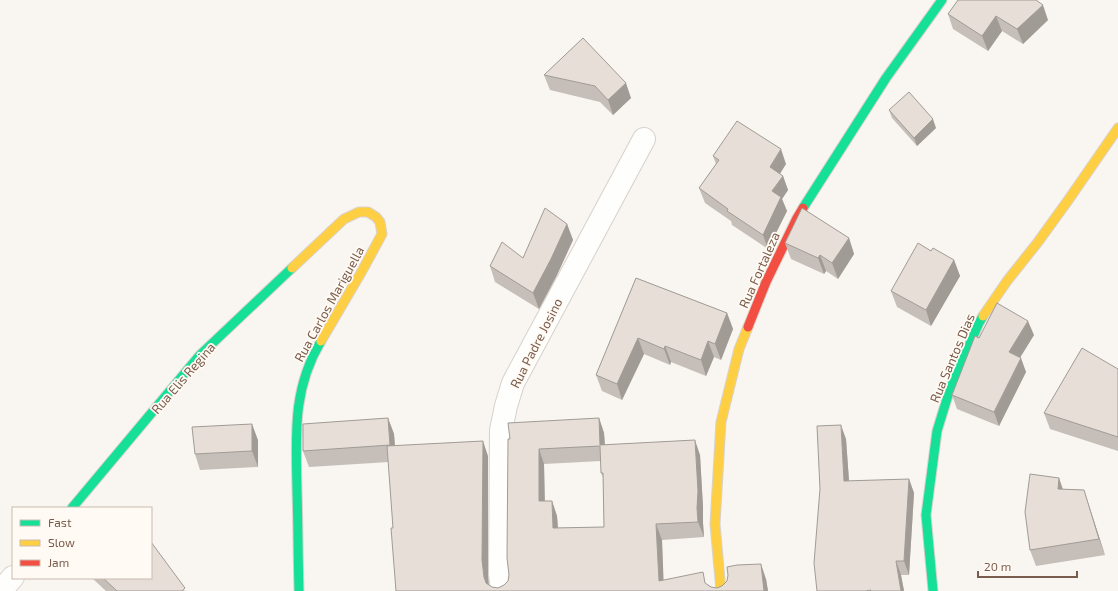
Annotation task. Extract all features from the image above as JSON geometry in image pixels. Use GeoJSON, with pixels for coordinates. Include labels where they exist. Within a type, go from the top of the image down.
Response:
{"type":"FeatureCollection","features":[{"type":"Feature","properties":{"kind":"street","name":"Rua Fortaleza"},"geometry":{"type":"LineString","coordinates":[[721,591],[716,524],[721,422],[739,349],[766,282],[797,218],[886,78],[942,0]]}},
{"type":"Feature","properties":{"kind":"street","name":"Rua Santos Dias"},"geometry":{"type":"LineString","coordinates":[[933,591],[926,515],[937,431],[950,389],[979,323],[1007,281],[1038,242],[1118,128]]}},
{"type":"Feature","properties":{"kind":"street","name":"Rua Padre Josino"},"geometry":{"type":"LineString","coordinates":[[502,591],[500,574],[501,430],[513,383],[644,139]]}},
{"type":"Feature","properties":{"kind":"street","name":"Rua Carlos Mariguella"},"geometry":{"type":"LineString","coordinates":[[299,591],[296,428],[301,387],[312,356],[382,234],[380,222],[376,217],[368,212],[359,212],[344,219],[304,257]]}},
{"type":"Feature","properties":{"kind":"street","name":"Rua Elis Regina"},"geometry":{"type":"LineString","coordinates":[[73,507],[200,355],[304,257]]}},
{"type":"Feature","properties":{"kind":"street"},"geometry":{"type":"LineString","coordinates":[[1,591],[12,578]]}},
{"type":"Feature","properties":{"kind":"building"},"geometry":{"type":"Polygon","coordinates":[[[958,0],[1036,0],[1043,5],[1017,29],[996,16],[982,36],[948,14],[958,0]]]}},
{"type":"Feature","properties":{"kind":"building"},"geometry":{"type":"Polygon","coordinates":[[[583,38],[626,83],[608,100],[595,86],[544,75],[583,38]]]}},
{"type":"Feature","properties":{"kind":"building"},"geometry":{"type":"Polygon","coordinates":[[[909,92],[933,119],[914,138],[889,110],[909,92]]]}},
{"type":"Feature","properties":{"kind":"building"},"geometry":{"type":"Polygon","coordinates":[[[737,121],[781,149],[770,167],[783,176],[772,191],[781,197],[763,235],[727,211],[728,209],[699,188],[719,160],[713,156],[737,121]]]}},
{"type":"Feature","properties":{"kind":"building"},"geometry":{"type":"Polygon","coordinates":[[[545,208],[567,224],[533,293],[490,266],[502,242],[523,258],[545,208]]]}},
{"type":"Feature","properties":{"kind":"building"},"geometry":{"type":"Polygon","coordinates":[[[802,208],[849,238],[832,263],[820,255],[818,258],[785,243],[802,208]]]}},
{"type":"Feature","properties":{"kind":"building"},"geometry":{"type":"Polygon","coordinates":[[[918,243],[931,251],[933,248],[954,260],[926,310],[891,291],[918,243]]]}},
{"type":"Feature","properties":{"kind":"building"},"geometry":{"type":"Polygon","coordinates":[[[636,278],[727,313],[715,344],[708,341],[701,360],[665,346],[664,349],[638,338],[617,384],[596,375],[636,278]]]}},
{"type":"Feature","properties":{"kind":"building"},"geometry":{"type":"Polygon","coordinates":[[[997,303],[1028,321],[1009,352],[1021,358],[994,412],[952,395],[975,336],[979,338],[997,303]]]}},
{"type":"Feature","properties":{"kind":"building"},"geometry":{"type":"Polygon","coordinates":[[[1082,348],[1118,369],[1118,437],[1044,413],[1082,348]]]}},
{"type":"Feature","properties":{"kind":"building"},"geometry":{"type":"Polygon","coordinates":[[[388,418],[390,445],[303,451],[303,424],[388,418]]]}},
{"type":"Feature","properties":{"kind":"building"},"geometry":{"type":"Polygon","coordinates":[[[599,418],[600,445],[695,440],[698,522],[656,524],[659,581],[703,572],[705,583],[711,587],[717,588],[722,586],[727,581],[727,567],[761,564],[764,591],[396,591],[387,446],[483,441],[482,560],[486,583],[492,587],[498,588],[508,581],[509,575],[507,558],[508,439],[510,439],[508,423],[599,418]],[[600,446],[539,449],[539,501],[552,501],[553,528],[604,527],[603,473],[601,473],[600,446]]]}},
{"type":"Feature","properties":{"kind":"building"},"geometry":{"type":"Polygon","coordinates":[[[252,424],[252,451],[195,454],[192,427],[252,424]]]}},
{"type":"Feature","properties":{"kind":"building"},"geometry":{"type":"Polygon","coordinates":[[[841,425],[844,481],[909,479],[904,561],[896,561],[901,591],[817,591],[814,563],[820,489],[817,426],[841,425]]]}},
{"type":"Feature","properties":{"kind":"building"},"geometry":{"type":"Polygon","coordinates":[[[1030,474],[1059,478],[1058,489],[1084,490],[1099,539],[1030,550],[1025,512],[1030,474]]]}},
{"type":"Feature","properties":{"kind":"building"},"geometry":{"type":"Polygon","coordinates":[[[152,543],[185,588],[182,591],[117,591],[104,579],[152,579],[152,543]]]}},
{"type":"Feature","properties":{"kind":"traffic: fast"},"geometry":{"type":"LineString","coordinates":[[803,208],[886,78],[942,0]]}},
{"type":"Feature","properties":{"kind":"traffic: fast"},"geometry":{"type":"LineString","coordinates":[[73,507],[200,355],[292,268]]}},
{"type":"Feature","properties":{"kind":"traffic: fast"},"geometry":{"type":"LineString","coordinates":[[933,591],[926,515],[937,431],[950,389],[983,316]]}},
{"type":"Feature","properties":{"kind":"traffic: fast"},"geometry":{"type":"LineString","coordinates":[[299,591],[296,450],[298,413],[300,395],[305,377],[321,341]]}},
{"type":"Feature","properties":{"kind":"traffic: slow"},"geometry":{"type":"LineString","coordinates":[[983,316],[1007,281],[1038,242],[1069,199],[1118,128]]}},
{"type":"Feature","properties":{"kind":"traffic: slow"},"geometry":{"type":"LineString","coordinates":[[292,268],[344,219],[359,212],[368,212],[376,217],[380,222],[382,234],[321,341]]}},
{"type":"Feature","properties":{"kind":"traffic: slow"},"geometry":{"type":"LineString","coordinates":[[721,591],[715,524],[721,422],[739,349],[748,327]]}},
{"type":"Feature","properties":{"kind":"traffic: jam"},"geometry":{"type":"LineString","coordinates":[[748,327],[766,282],[803,208]]}}]}
